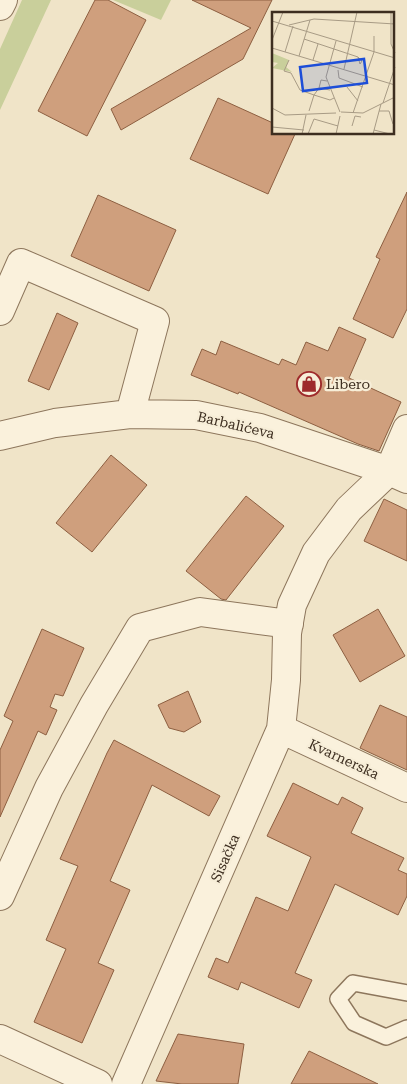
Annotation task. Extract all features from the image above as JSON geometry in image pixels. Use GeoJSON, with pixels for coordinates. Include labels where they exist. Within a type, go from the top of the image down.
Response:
{"type":"FeatureCollection","features":[{"type":"Feature","properties":{"kind":"street"},"geometry":{"type":"LineString","coordinates":[[0,6],[3,0]]}},
{"type":"Feature","properties":{"kind":"street"},"geometry":{"type":"LineString","coordinates":[[0,312],[11,258],[154,321],[130,414]]}},
{"type":"Feature","properties":{"kind":"street","name":"Barbalićeva"},"geometry":{"type":"LineString","coordinates":[[0,436],[55,423],[130,414],[196,414],[260,428],[398,475]]}},
{"type":"Feature","properties":{"kind":"street"},"geometry":{"type":"LineString","coordinates":[[398,475],[407,429]]}},
{"type":"Feature","properties":{"kind":"street","name":"Sisačka"},"geometry":{"type":"LineString","coordinates":[[126,1084],[281,729],[292,605],[316,553],[349,509],[398,475]]}},
{"type":"Feature","properties":{"kind":"street"},"geometry":{"type":"LineString","coordinates":[[0,896],[49,788],[94,705],[140,628],[200,612],[289,624]]}},
{"type":"Feature","properties":{"kind":"street","name":"Kvarnerska"},"geometry":{"type":"LineString","coordinates":[[281,729],[407,788]]}},
{"type":"Feature","properties":{"kind":"street"},"geometry":{"type":"LineString","coordinates":[[0,1039],[98,1084]]}},
{"type":"Feature","properties":{"kind":"lane"},"geometry":{"type":"LineString","coordinates":[[407,993],[353,983],[338,999],[354,1023],[386,1037],[407,1028]]}},
{"type":"Feature","properties":{"kind":"green space"},"geometry":{"type":"Polygon","coordinates":[[[22,0],[51,0],[0,110],[0,49],[22,0]]]}},
{"type":"Feature","properties":{"kind":"green space"},"geometry":{"type":"Polygon","coordinates":[[[113,0],[171,0],[161,20],[113,0]]]}},
{"type":"Feature","properties":{"kind":"building"},"geometry":{"type":"Polygon","coordinates":[[[95,0],[108,0],[146,20],[87,136],[38,111],[95,0]]]}},
{"type":"Feature","properties":{"kind":"building"},"geometry":{"type":"Polygon","coordinates":[[[192,0],[272,0],[243,59],[121,130],[111,109],[251,28],[192,0]]]}},
{"type":"Feature","properties":{"kind":"building"},"geometry":{"type":"Polygon","coordinates":[[[218,98],[272,123],[272,135],[295,135],[268,194],[190,159],[218,98]]]}},
{"type":"Feature","properties":{"kind":"building"},"geometry":{"type":"Polygon","coordinates":[[[407,192],[407,309],[393,338],[353,319],[380,259],[376,257],[407,192]]]}},
{"type":"Feature","properties":{"kind":"building"},"geometry":{"type":"Polygon","coordinates":[[[98,195],[176,230],[149,291],[71,256],[98,195]]]}},
{"type":"Feature","properties":{"kind":"building"},"geometry":{"type":"Polygon","coordinates":[[[57,313],[78,323],[49,390],[28,381],[57,313]]]}},
{"type":"Feature","properties":{"kind":"building"},"geometry":{"type":"Polygon","coordinates":[[[339,327],[366,339],[349,378],[401,402],[379,451],[358,444],[239,392],[238,394],[191,375],[202,349],[216,355],[221,341],[279,365],[282,359],[296,365],[306,342],[328,351],[339,327]]]}},
{"type":"Feature","properties":{"kind":"building"},"geometry":{"type":"Polygon","coordinates":[[[111,455],[147,485],[92,552],[56,523],[111,455]]]}},
{"type":"Feature","properties":{"kind":"building"},"geometry":{"type":"Polygon","coordinates":[[[246,496],[284,526],[226,600],[221,599],[186,571],[246,496]]]}},
{"type":"Feature","properties":{"kind":"building"},"geometry":{"type":"Polygon","coordinates":[[[384,499],[407,510],[407,561],[364,541],[384,499]]]}},
{"type":"Feature","properties":{"kind":"building"},"geometry":{"type":"Polygon","coordinates":[[[378,609],[405,656],[360,682],[333,635],[378,609]]]}},
{"type":"Feature","properties":{"kind":"building"},"geometry":{"type":"Polygon","coordinates":[[[42,629],[84,648],[63,696],[55,694],[50,707],[57,710],[46,735],[38,731],[0,817],[0,750],[13,721],[4,716],[42,629]]]}},
{"type":"Feature","properties":{"kind":"building"},"geometry":{"type":"Polygon","coordinates":[[[188,691],[201,722],[184,732],[169,728],[158,705],[188,691]]]}},
{"type":"Feature","properties":{"kind":"building"},"geometry":{"type":"Polygon","coordinates":[[[380,705],[407,717],[407,770],[360,748],[380,705]]]}},
{"type":"Feature","properties":{"kind":"building"},"geometry":{"type":"Polygon","coordinates":[[[114,740],[220,796],[209,816],[152,785],[110,881],[130,890],[98,963],[114,970],[82,1043],[34,1022],[66,949],[46,940],[78,866],[60,859],[114,740]]]}},
{"type":"Feature","properties":{"kind":"building"},"geometry":{"type":"Polygon","coordinates":[[[293,783],[338,805],[342,797],[363,808],[351,833],[404,858],[398,870],[407,874],[407,896],[398,915],[335,884],[295,973],[312,980],[299,1008],[241,982],[238,990],[208,977],[216,958],[228,963],[256,897],[288,911],[311,857],[267,836],[293,783]]]}},
{"type":"Feature","properties":{"kind":"building"},"geometry":{"type":"Polygon","coordinates":[[[178,1034],[244,1044],[238,1084],[182,1084],[156,1081],[178,1034]]]}},
{"type":"Feature","properties":{"kind":"building"},"geometry":{"type":"Polygon","coordinates":[[[309,1051],[378,1084],[291,1084],[309,1051]]]}},
{"type":"Feature","properties":{"kind":"place","name":"Libero"},"geometry":{"type":"Point","coordinates":[309,384]}}]}
